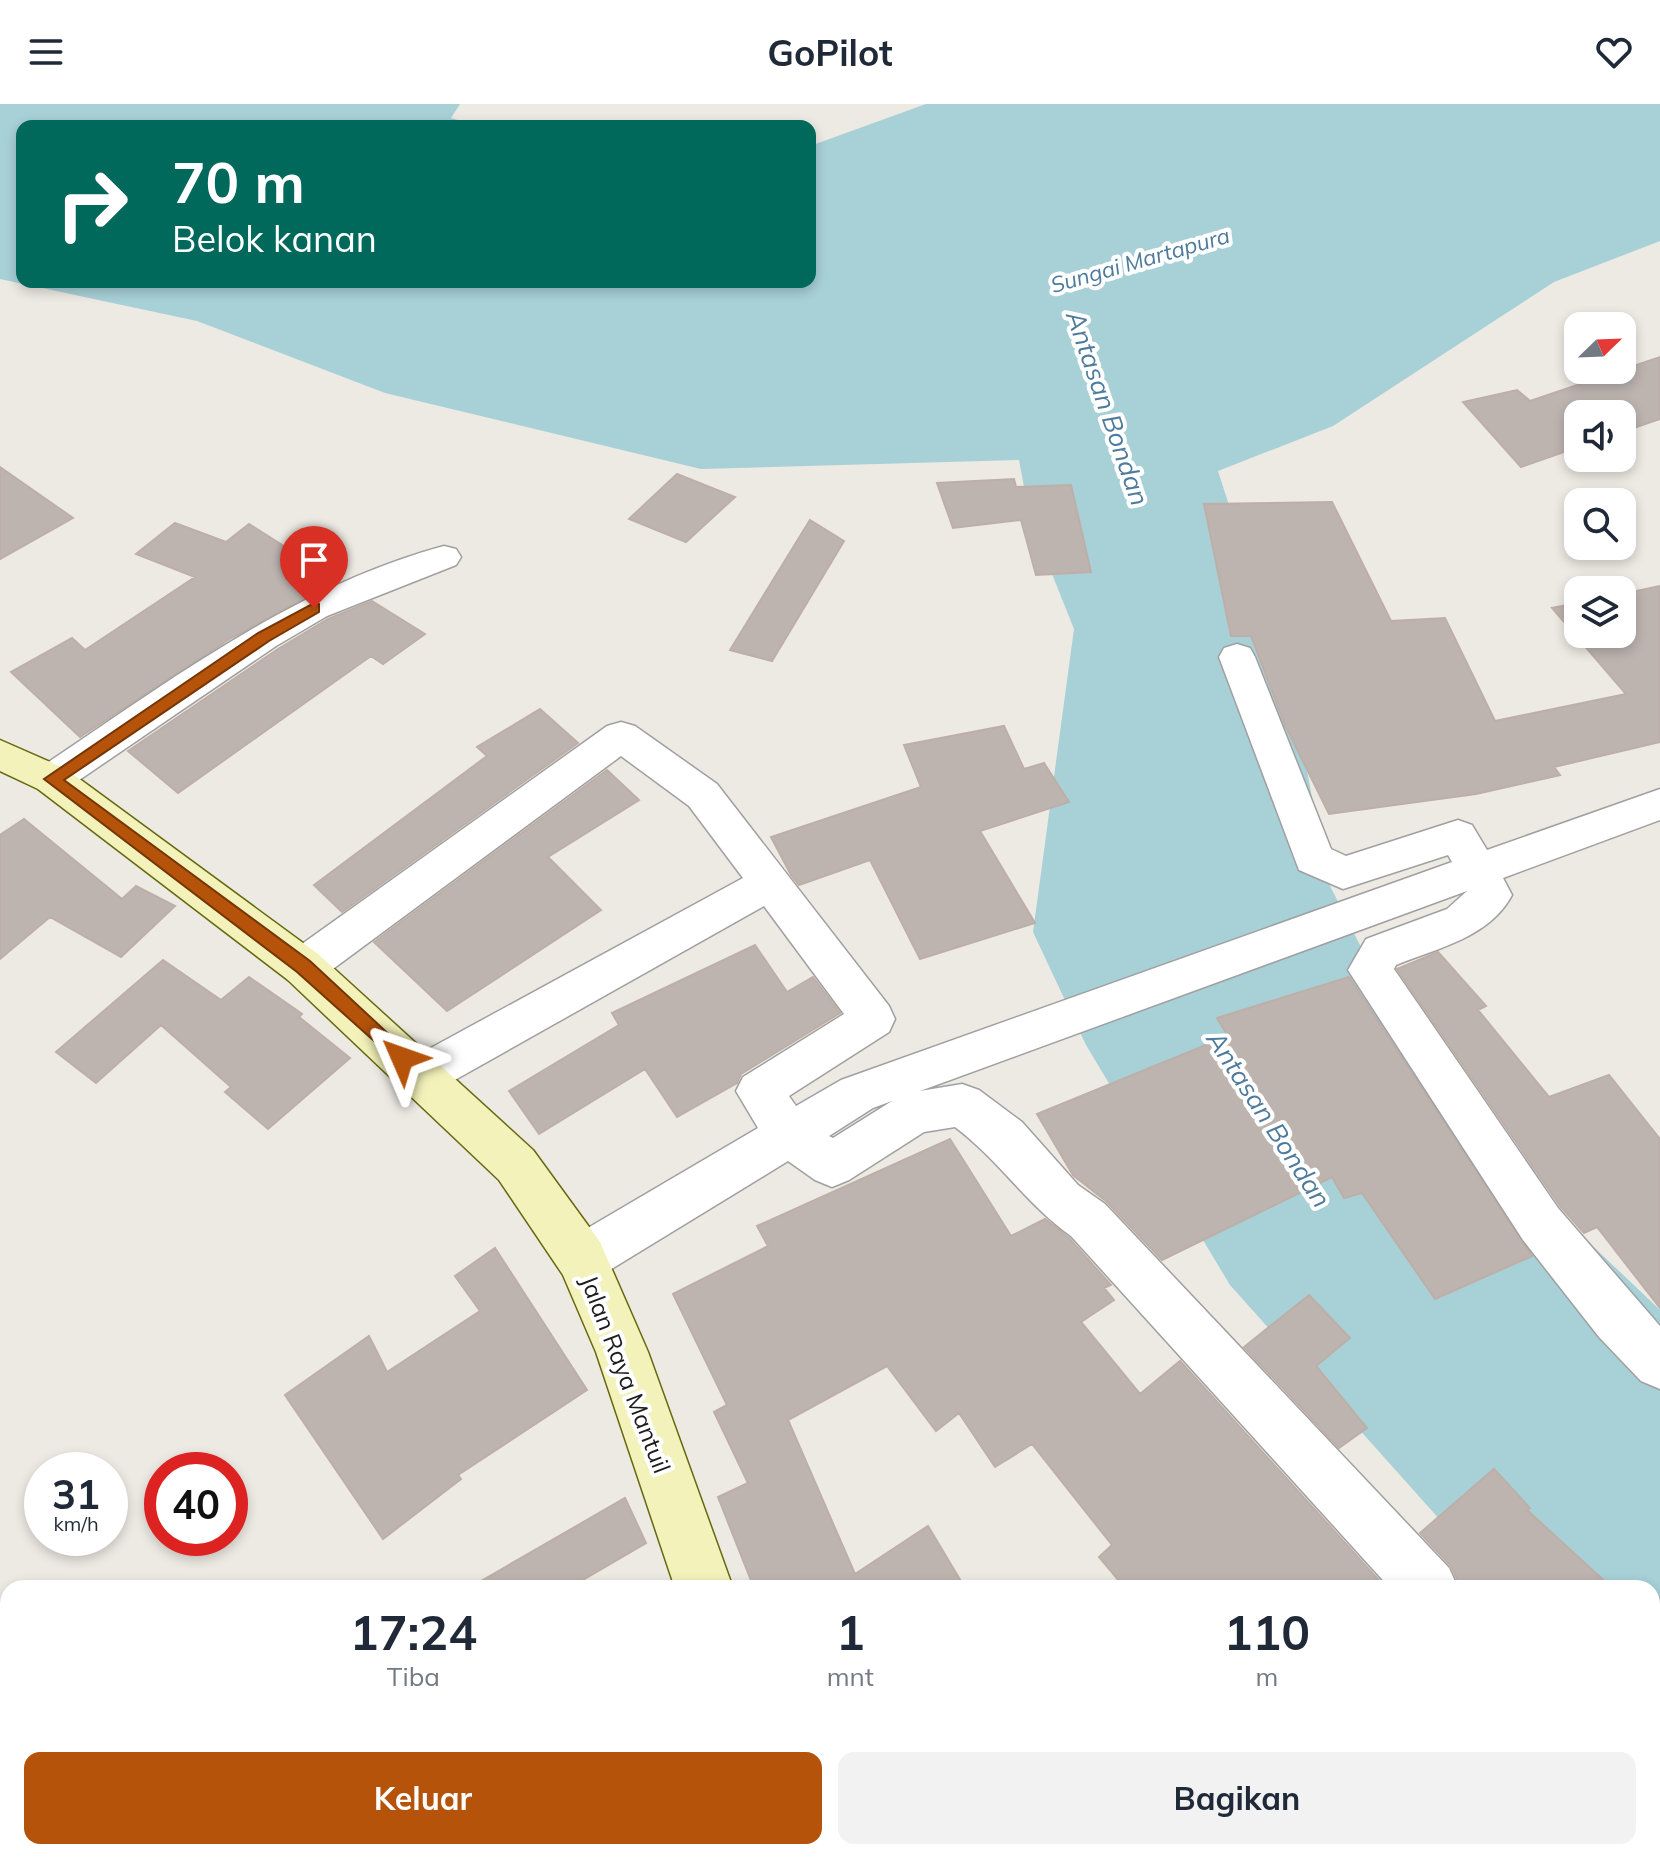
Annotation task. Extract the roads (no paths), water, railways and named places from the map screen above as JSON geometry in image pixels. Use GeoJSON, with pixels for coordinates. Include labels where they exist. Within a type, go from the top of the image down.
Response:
{"type":"FeatureCollection","features":[{"type":"Feature","properties":{"kind":"street"},"geometry":{"type":"LineString","coordinates":[[52,779],[263,637],[314,608],[444,557]]}},
{"type":"Feature","properties":{"kind":"street"},"geometry":{"type":"LineString","coordinates":[[1237,657],[1314,859],[1343,873],[1458,836],[1475,872],[1491,895],[1462,921],[1381,952],[1370,970],[1558,1249],[1627,1331],[1660,1363]]}},
{"type":"Feature","properties":{"kind":"street"},"geometry":{"type":"LineString","coordinates":[[303,967],[621,736],[703,795],[873,1019],[759,1091],[789,1134],[832,1165],[914,1113],[962,1105],[1005,1137],[1061,1201],[1088,1220],[1422,1580]]}},
{"type":"Feature","properties":{"kind":"street","name":"Jalan Raya Mantuil"},"geometry":{"type":"LineString","coordinates":[[0,754],[52,779],[303,967],[516,1165],[582,1259],[622,1352],[701,1580]]}},
{"type":"Feature","properties":{"kind":"street"},"geometry":{"type":"LineString","coordinates":[[582,1259],[857,1094],[1660,804]]}},
{"type":"Feature","properties":{"kind":"street"},"geometry":{"type":"LineString","coordinates":[[421,1076],[770,883]]}},
{"type":"Feature","properties":{"kind":"water"},"geometry":{"type":"Polygon","coordinates":[[[0,104],[460,104],[451,118],[458,120],[16,120],[16,282],[0,279],[0,104]]]}},
{"type":"Feature","properties":{"kind":"water"},"geometry":{"type":"Polygon","coordinates":[[[926,104],[1660,104],[1660,241],[1554,282],[1333,426],[1218,471],[1299,724],[1326,878],[1369,963],[1579,1233],[1660,1310],[1660,1580],[1494,1580],[1230,1285],[1086,1045],[1033,932],[1074,629],[1030,519],[1019,460],[701,469],[385,393],[197,321],[42,288],[816,288],[816,144],[926,104]]]}},
{"type":"Feature","properties":{"kind":"water label","name":"Sungai Martapura"},"geometry":{"type":"Point","coordinates":[1140,260]}},
{"type":"Feature","properties":{"kind":"water label","name":"Antasan Bondan"},"geometry":{"type":"Point","coordinates":[1108,408]}},
{"type":"Feature","properties":{"kind":"water label","name":"Antasan Bondan"},"geometry":{"type":"Point","coordinates":[1269,1119]}}]}
